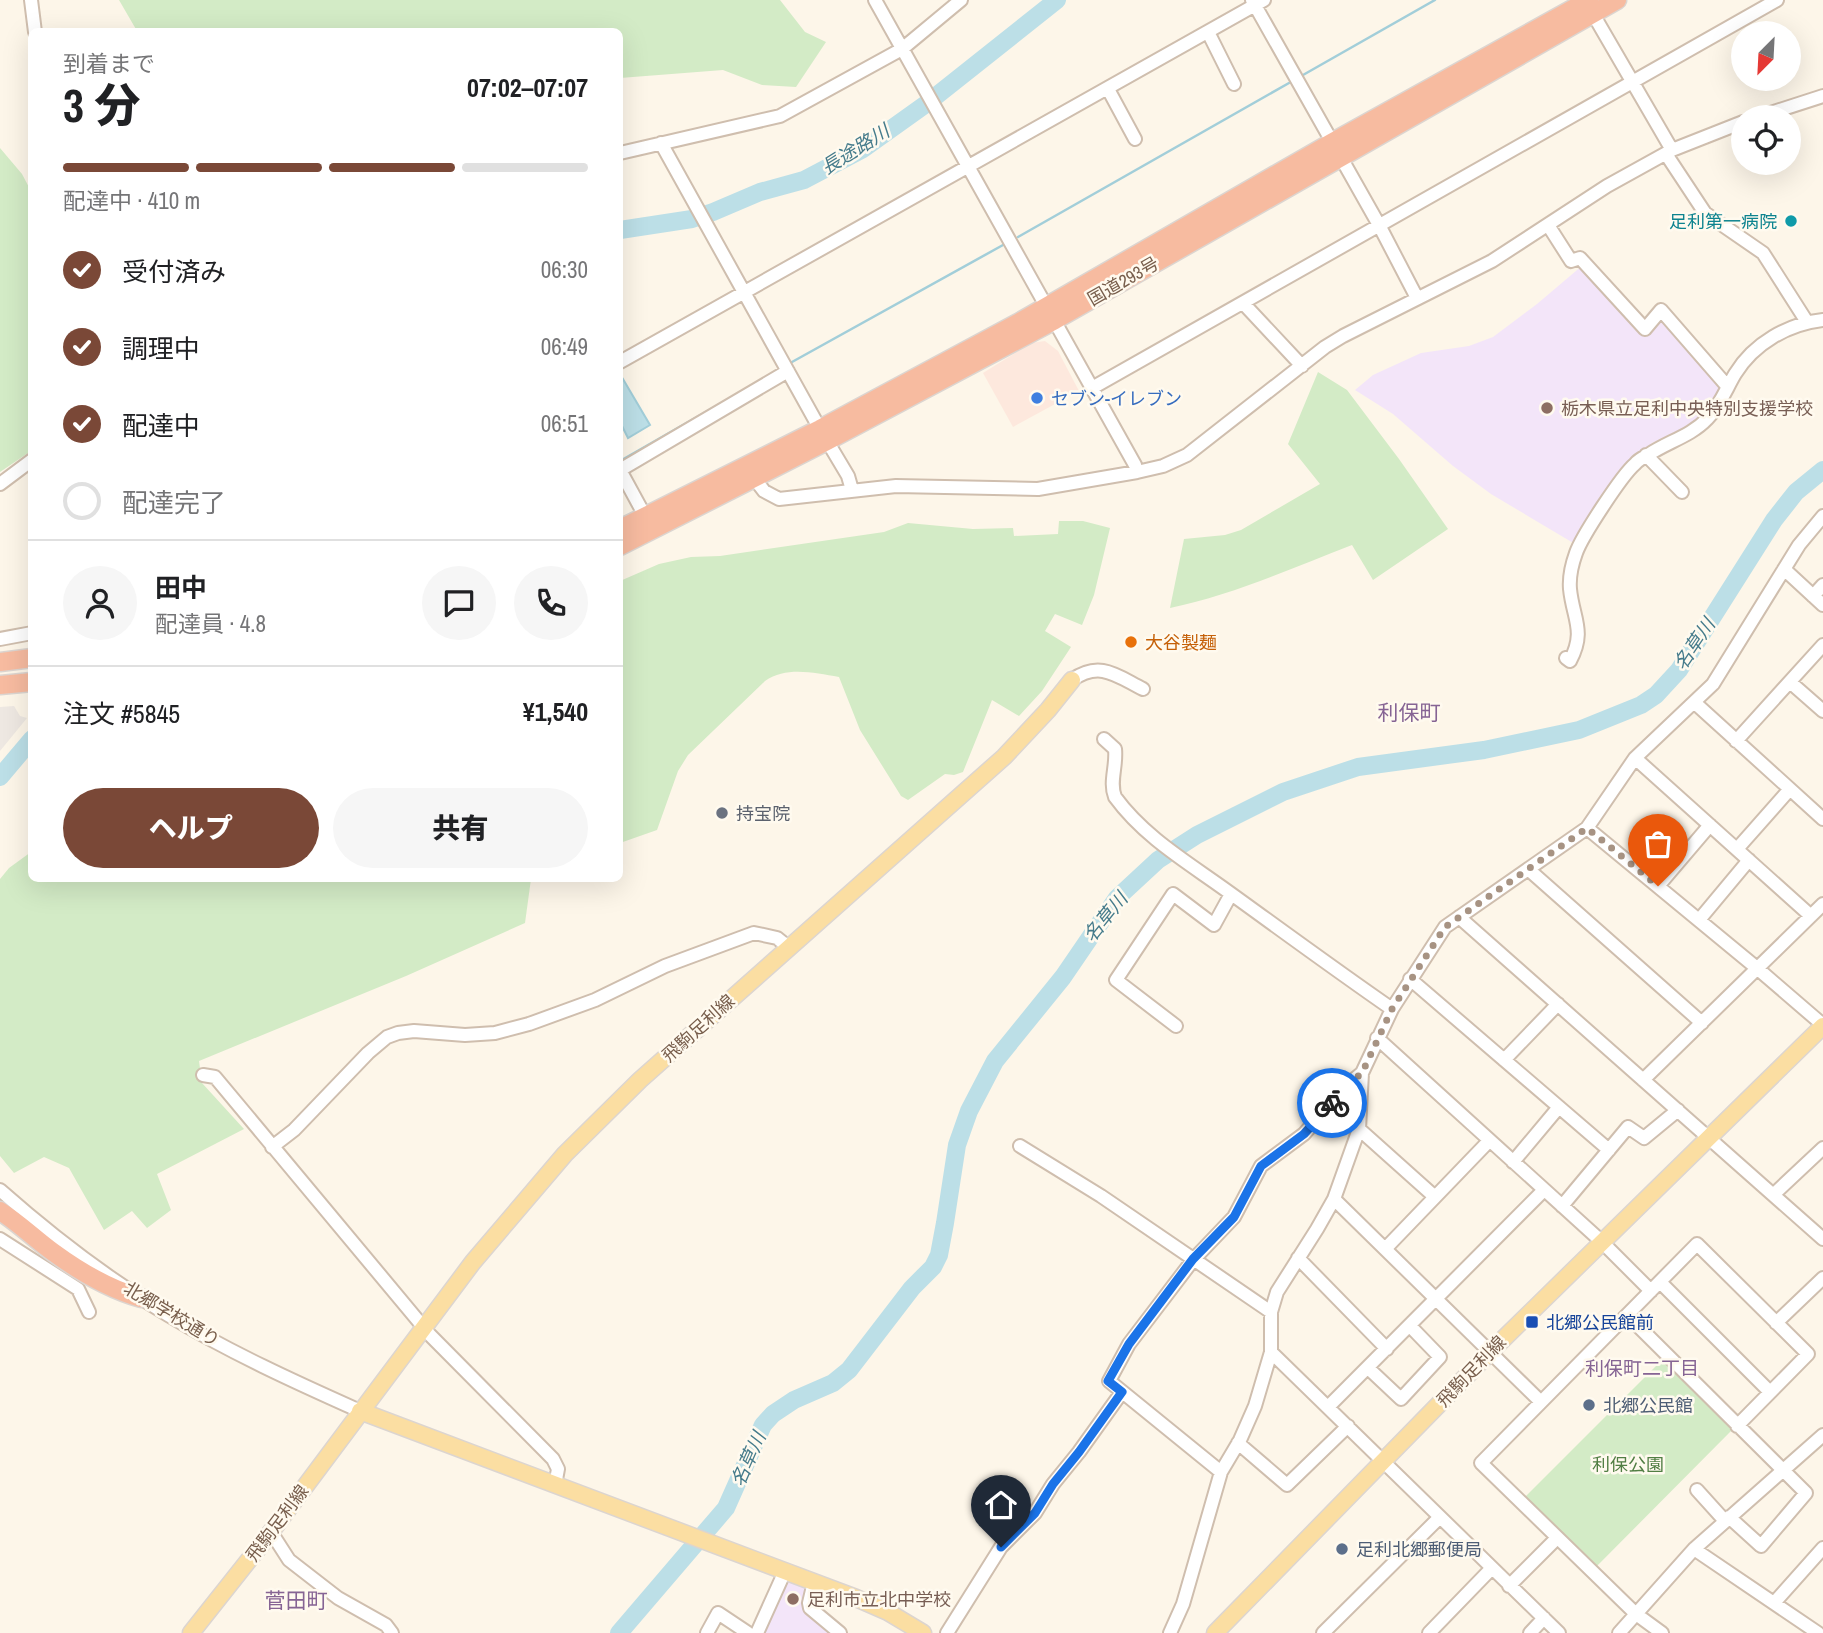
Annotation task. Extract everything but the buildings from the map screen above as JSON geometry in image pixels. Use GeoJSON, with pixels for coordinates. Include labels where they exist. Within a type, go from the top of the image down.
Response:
{"type":"FeatureCollection","features":[{"type":"Feature","properties":{"kind":"highway","name":"国道293号"},"geometry":{"type":"LineString","coordinates":[[623,527],[823,435],[1050,314],[1588,4],[1617,0]]}},
{"type":"Feature","properties":{"kind":"highway","name":"国道293号"},"geometry":{"type":"LineString","coordinates":[[623,544],[754,478],[823,435]]}},
{"type":"Feature","properties":{"kind":"highway"},"geometry":{"type":"LineString","coordinates":[[0,662],[28,658]]}},
{"type":"Feature","properties":{"kind":"highway"},"geometry":{"type":"LineString","coordinates":[[0,685],[28,682]]}},
{"type":"Feature","properties":{"kind":"highway"},"geometry":{"type":"LineString","coordinates":[[0,1211],[87,1274],[141,1298]]}},
{"type":"Feature","properties":{"kind":"main road","name":"飛駒足利線"},"geometry":{"type":"LineString","coordinates":[[191,1633],[271,1532],[473,1262],[565,1154],[640,1080],[1004,757],[1072,680]]}},
{"type":"Feature","properties":{"kind":"main road","name":"飛駒足利線"},"geometry":{"type":"LineString","coordinates":[[1222,1630],[1490,1352],[1823,1026]]}},
{"type":"Feature","properties":{"kind":"main road"},"geometry":{"type":"LineString","coordinates":[[360,1411],[814,1582],[880,1609],[923,1633]]}},
{"type":"Feature","properties":{"kind":"street"},"geometry":{"type":"LineString","coordinates":[[30,0],[34,28]]}},
{"type":"Feature","properties":{"kind":"street"},"geometry":{"type":"LineString","coordinates":[[875,0],[1093,388],[1137,472]]}},
{"type":"Feature","properties":{"kind":"street"},"geometry":{"type":"LineString","coordinates":[[623,152],[780,116],[902,49],[961,0]]}},
{"type":"Feature","properties":{"kind":"street"},"geometry":{"type":"LineString","coordinates":[[1093,388],[1777,0]]}},
{"type":"Feature","properties":{"kind":"street"},"geometry":{"type":"LineString","coordinates":[[623,360],[1209,32],[1257,2],[1416,298]]}},
{"type":"Feature","properties":{"kind":"street"},"geometry":{"type":"LineString","coordinates":[[1588,4],[1705,213],[1763,253],[1807,322]]}},
{"type":"Feature","properties":{"kind":"street"},"geometry":{"type":"LineString","coordinates":[[1209,32],[1234,84]]}},
{"type":"Feature","properties":{"kind":"street"},"geometry":{"type":"LineString","coordinates":[[1108,89],[1135,139]]}},
{"type":"Feature","properties":{"kind":"street"},"geometry":{"type":"LineString","coordinates":[[1795,105],[1823,96]]}},
{"type":"Feature","properties":{"kind":"street"},"geometry":{"type":"LineString","coordinates":[[754,478],[764,491],[779,499],[896,486],[1038,489],[1163,466],[1186,455],[1343,336],[1492,261],[1607,186],[1669,152],[1731,127]]}},
{"type":"Feature","properties":{"kind":"street"},"geometry":{"type":"LineString","coordinates":[[661,143],[823,435],[848,475],[852,490]]}},
{"type":"Feature","properties":{"kind":"street"},"geometry":{"type":"LineString","coordinates":[[1549,225],[1572,261],[1580,258],[1645,329],[1661,310],[1728,387]]}},
{"type":"Feature","properties":{"kind":"street"},"geometry":{"type":"LineString","coordinates":[[1242,303],[1302,366]]}},
{"type":"Feature","properties":{"kind":"street"},"geometry":{"type":"LineString","coordinates":[[1566,658],[1570,661],[1577,647],[1579,634],[1570,590],[1576,552],[1585,534],[1634,464],[1691,432],[1706,420],[1718,406],[1748,357],[1773,336],[1807,322],[1823,320]]}},
{"type":"Feature","properties":{"kind":"street"},"geometry":{"type":"LineString","coordinates":[[623,468],[788,371]]}},
{"type":"Feature","properties":{"kind":"street"},"geometry":{"type":"LineString","coordinates":[[1647,455],[1682,492]]}},
{"type":"Feature","properties":{"kind":"street"},"geometry":{"type":"LineString","coordinates":[[0,484],[28,463]]}},
{"type":"Feature","properties":{"kind":"street"},"geometry":{"type":"LineString","coordinates":[[623,476],[645,516]]}},
{"type":"Feature","properties":{"kind":"street"},"geometry":{"type":"LineString","coordinates":[[1171,1633],[1183,1604],[1221,1472],[1255,1406],[1271,1352],[1270,1312],[1277,1292],[1334,1199],[1359,1129],[1362,1073],[1392,1009],[1445,927],[1587,828],[1634,758],[1713,684],[1799,545],[1823,516]]}},
{"type":"Feature","properties":{"kind":"street"},"geometry":{"type":"LineString","coordinates":[[1784,569],[1818,600],[1823,585]]}},
{"type":"Feature","properties":{"kind":"street"},"geometry":{"type":"LineString","coordinates":[[0,639],[28,635]]}},
{"type":"Feature","properties":{"kind":"street"},"geometry":{"type":"LineString","coordinates":[[1736,741],[1823,645]]}},
{"type":"Feature","properties":{"kind":"street"},"geometry":{"type":"LineString","coordinates":[[1072,680],[1084,671],[1097,669],[1143,689]]}},
{"type":"Feature","properties":{"kind":"street"},"geometry":{"type":"LineString","coordinates":[[1790,682],[1823,711]]}},
{"type":"Feature","properties":{"kind":"street"},"geometry":{"type":"LineString","coordinates":[[1695,703],[1823,819]]}},
{"type":"Feature","properties":{"kind":"street"},"geometry":{"type":"LineString","coordinates":[[1104,739],[1115,750],[1116,761],[1111,788],[1115,797],[1164,848],[1392,1009]]}},
{"type":"Feature","properties":{"kind":"street"},"geometry":{"type":"LineString","coordinates":[[1634,758],[1811,916]]}},
{"type":"Feature","properties":{"kind":"street"},"geometry":{"type":"LineString","coordinates":[[1737,849],[1790,789]]}},
{"type":"Feature","properties":{"kind":"street"},"geometry":{"type":"LineString","coordinates":[[1658,886],[1710,825]]}},
{"type":"Feature","properties":{"kind":"street"},"geometry":{"type":"LineString","coordinates":[[1587,828],[1823,1026]]}},
{"type":"Feature","properties":{"kind":"street"},"geometry":{"type":"LineString","coordinates":[[1699,920],[1749,860]]}},
{"type":"Feature","properties":{"kind":"street"},"geometry":{"type":"LineString","coordinates":[[1528,869],[1702,1023]]}},
{"type":"Feature","properties":{"kind":"street"},"geometry":{"type":"LineString","coordinates":[[1176,1026],[1116,980],[1172,894],[1214,925],[1231,894]]}},
{"type":"Feature","properties":{"kind":"street"},"geometry":{"type":"LineString","coordinates":[[1643,1080],[1823,904]]}},
{"type":"Feature","properties":{"kind":"street"},"geometry":{"type":"LineString","coordinates":[[1459,917],[1823,1239]]}},
{"type":"Feature","properties":{"kind":"street"},"geometry":{"type":"LineString","coordinates":[[272,1147],[293,1130],[387,1037],[414,1031],[465,1035],[495,1034],[595,1000],[664,966],[754,933],[777,939],[788,947]]}},
{"type":"Feature","properties":{"kind":"street"},"geometry":{"type":"LineString","coordinates":[[1410,979],[1609,1150]]}},
{"type":"Feature","properties":{"kind":"street"},"geometry":{"type":"LineString","coordinates":[[1504,1059],[1558,1004]]}},
{"type":"Feature","properties":{"kind":"street"},"geometry":{"type":"LineString","coordinates":[[1377,1038],[1770,1392]]}},
{"type":"Feature","properties":{"kind":"street"},"geometry":{"type":"LineString","coordinates":[[1221,1472],[1108,1381],[1129,1344],[1193,1259],[1234,1217],[1261,1166],[1304,1134],[1345,1087],[1362,1073]]}},
{"type":"Feature","properties":{"kind":"street"},"geometry":{"type":"LineString","coordinates":[[203,1075],[215,1077],[424,1327],[553,1459],[558,1469],[555,1485]]}},
{"type":"Feature","properties":{"kind":"street"},"geometry":{"type":"LineString","coordinates":[[1513,1163],[1559,1107]]}},
{"type":"Feature","properties":{"kind":"street"},"geometry":{"type":"LineString","coordinates":[[1562,1206],[1628,1127],[1644,1138],[1678,1110]]}},
{"type":"Feature","properties":{"kind":"street"},"geometry":{"type":"LineString","coordinates":[[1359,1129],[1435,1197]]}},
{"type":"Feature","properties":{"kind":"street"},"geometry":{"type":"LineString","coordinates":[[1385,1249],[1489,1141]]}},
{"type":"Feature","properties":{"kind":"street"},"geometry":{"type":"LineString","coordinates":[[1020,1146],[1101,1196],[1270,1312]]}},
{"type":"Feature","properties":{"kind":"street"},"geometry":{"type":"LineString","coordinates":[[1773,1195],[1823,1148]]}},
{"type":"Feature","properties":{"kind":"street","name":"北郷学校通り"},"geometry":{"type":"LineString","coordinates":[[0,1189],[31,1217],[141,1298],[225,1346],[360,1411]]}},
{"type":"Feature","properties":{"kind":"street"},"geometry":{"type":"LineString","coordinates":[[1328,1407],[1544,1190]]}},
{"type":"Feature","properties":{"kind":"street"},"geometry":{"type":"LineString","coordinates":[[1334,1199],[1541,1402]]}},
{"type":"Feature","properties":{"kind":"street"},"geometry":{"type":"LineString","coordinates":[[0,1239],[78,1289],[89,1312]]}},
{"type":"Feature","properties":{"kind":"street"},"geometry":{"type":"LineString","coordinates":[[1662,1633],[1636,1614],[1481,1463],[1697,1244],[1808,1354],[1737,1426]]}},
{"type":"Feature","properties":{"kind":"street"},"geometry":{"type":"LineString","coordinates":[[1298,1258],[1387,1349]]}},
{"type":"Feature","properties":{"kind":"street"},"geometry":{"type":"LineString","coordinates":[[1776,1323],[1823,1278]]}},
{"type":"Feature","properties":{"kind":"street"},"geometry":{"type":"LineString","coordinates":[[1627,1315],[1806,1493],[1761,1546],[1696,1490]]}},
{"type":"Feature","properties":{"kind":"street"},"geometry":{"type":"LineString","coordinates":[[1368,1368],[1401,1399],[1440,1357],[1410,1326]]}},
{"type":"Feature","properties":{"kind":"street"},"geometry":{"type":"LineString","coordinates":[[1271,1352],[1559,1633]]}},
{"type":"Feature","properties":{"kind":"street"},"geometry":{"type":"LineString","coordinates":[[947,1633],[1001,1547],[1035,1513],[1053,1484],[1122,1392]]}},
{"type":"Feature","properties":{"kind":"street"},"geometry":{"type":"LineString","coordinates":[[1238,1443],[1287,1485],[1348,1426]]}},
{"type":"Feature","properties":{"kind":"street"},"geometry":{"type":"LineString","coordinates":[[1619,1633],[1694,1549],[1781,1470],[1822,1437]]}},
{"type":"Feature","properties":{"kind":"street"},"geometry":{"type":"LineString","coordinates":[[1323,1633],[1439,1518]]}},
{"type":"Feature","properties":{"kind":"street"},"geometry":{"type":"LineString","coordinates":[[271,1532],[289,1560],[338,1598],[386,1625],[391,1633]]}},
{"type":"Feature","properties":{"kind":"street"},"geometry":{"type":"LineString","coordinates":[[1509,1586],[1557,1538]]}},
{"type":"Feature","properties":{"kind":"street"},"geometry":{"type":"LineString","coordinates":[[1774,1603],[1823,1548]]}},
{"type":"Feature","properties":{"kind":"street"},"geometry":{"type":"LineString","coordinates":[[1694,1549],[1818,1633]]}},
{"type":"Feature","properties":{"kind":"street"},"geometry":{"type":"LineString","coordinates":[[1429,1633],[1491,1569]]}},
{"type":"Feature","properties":{"kind":"street"},"geometry":{"type":"LineString","coordinates":[[757,1633],[785,1571]]}},
{"type":"Feature","properties":{"kind":"street"},"geometry":{"type":"LineString","coordinates":[[814,1582],[810,1608],[840,1633]]}},
{"type":"Feature","properties":{"kind":"street"},"geometry":{"type":"LineString","coordinates":[[707,1633],[718,1613],[748,1633]]}},
{"type":"Feature","properties":{"kind":"street"},"geometry":{"type":"LineString","coordinates":[[1530,1633],[1544,1618]]}},
{"type":"Feature","properties":{"kind":"shaded area","name":"栃木県立足利中央特別支援学校"},"geometry":{"type":"Polygon","coordinates":[[[1583,265],[1645,337],[1661,319],[1721,387],[1704,415],[1652,443],[1635,456],[1575,544],[1491,494],[1453,466],[1393,414],[1355,390],[1373,375],[1421,353],[1469,346],[1493,337],[1583,265]]]}},
{"type":"Feature","properties":{"kind":"shaded area"},"geometry":{"type":"Polygon","coordinates":[[[1045,341],[1058,351],[1079,391],[1013,427],[983,373],[1031,343],[1045,341]]]}},
{"type":"Feature","properties":{"kind":"shaded area"},"geometry":{"type":"Polygon","coordinates":[[[14,706],[20,716],[27,718],[0,751],[0,707],[14,706]]]}},
{"type":"Feature","properties":{"kind":"shaded area","name":"足利市立北中学校"},"geometry":{"type":"Polygon","coordinates":[[[787,1581],[807,1589],[807,1610],[834,1633],[763,1633],[787,1581]]]}},
{"type":"Feature","properties":{"kind":"green space"},"geometry":{"type":"Polygon","coordinates":[[[119,0],[780,0],[805,32],[826,42],[796,87],[762,85],[723,70],[623,78],[623,28],[135,28],[119,0]]]}},
{"type":"Feature","properties":{"kind":"green space"},"geometry":{"type":"Polygon","coordinates":[[[0,148],[28,185],[28,453],[0,472],[0,148]]]}},
{"type":"Feature","properties":{"kind":"green space"},"geometry":{"type":"Polygon","coordinates":[[[1318,372],[1347,390],[1448,529],[1373,580],[1352,545],[1239,588],[1170,608],[1184,539],[1225,535],[1241,530],[1320,484],[1288,444],[1318,372]]]}},
{"type":"Feature","properties":{"kind":"green space"},"geometry":{"type":"Polygon","coordinates":[[[1059,521],[1083,521],[1110,528],[1094,595],[1082,625],[1055,614],[1045,631],[1071,647],[1042,691],[1019,716],[992,700],[963,772],[945,774],[908,800],[901,796],[860,730],[839,677],[801,672],[782,673],[765,681],[688,755],[678,771],[657,830],[623,842],[623,580],[659,564],[691,557],[720,556],[884,532],[908,523],[973,529],[1013,528],[1014,536],[1058,534],[1059,521]]]}},
{"type":"Feature","properties":{"kind":"green space"},"geometry":{"type":"Polygon","coordinates":[[[28,854],[28,882],[531,882],[525,923],[406,976],[199,1061],[202,1083],[244,1129],[157,1174],[171,1210],[147,1228],[132,1211],[104,1230],[69,1168],[44,1157],[14,1173],[0,1156],[0,879],[9,868],[28,854]]]}},
{"type":"Feature","properties":{"kind":"green space","name":"利保公園"},"geometry":{"type":"Polygon","coordinates":[[[1662,1360],[1732,1430],[1595,1568],[1524,1498],[1662,1360]]]}},
{"type":"Feature","properties":{"kind":"water"},"geometry":{"type":"Polygon","coordinates":[[[623,379],[650,425],[628,438],[623,428],[623,379]]]}},
{"type":"Feature","properties":{"kind":"waterway","name":"長途路川"},"geometry":{"type":"LineString","coordinates":[[623,230],[692,219],[713,212],[760,192],[804,180],[863,149],[926,104],[1057,0]]}},
{"type":"Feature","properties":{"kind":"waterway"},"geometry":{"type":"LineString","coordinates":[[1303,75],[1435,0]]}},
{"type":"Feature","properties":{"kind":"waterway"},"geometry":{"type":"LineString","coordinates":[[1018,237],[1289,83]]}},
{"type":"Feature","properties":{"kind":"waterway"},"geometry":{"type":"LineString","coordinates":[[792,362],[1003,245]]}},
{"type":"Feature","properties":{"kind":"waterway"},"geometry":{"type":"LineString","coordinates":[[623,459],[772,374]]}},
{"type":"Feature","properties":{"kind":"waterway","name":"名草川"},"geometry":{"type":"LineString","coordinates":[[619,1633],[726,1508],[763,1425],[773,1414],[794,1400],[833,1383],[849,1370],[912,1288],[933,1267],[939,1255],[957,1145],[969,1111],[995,1061],[1063,977],[1117,898],[1158,860],[1197,835],[1283,792],[1358,767],[1484,750],[1579,730],[1641,705],[1656,695],[1679,670],[1774,520],[1796,492],[1823,470]]}},
{"type":"Feature","properties":{"kind":"waterway","name":"長途路川"},"geometry":{"type":"LineString","coordinates":[[0,777],[28,744]]}},
{"type":"Feature","properties":{"kind":"way so far"},"geometry":{"type":"LineString","coordinates":[[1332,1103],[1345,1087],[1362,1073],[1392,1009],[1445,927],[1587,828],[1658,886]]}},
{"type":"Feature","properties":{"kind":"place","name":"足利第一病院"},"geometry":{"type":"Point","coordinates":[1791,221]}},
{"type":"Feature","properties":{"kind":"place","name":"セブン-イレブン"},"geometry":{"type":"Point","coordinates":[1037,398]}},
{"type":"Feature","properties":{"kind":"place","name":"栃木県立足利中央特別支援学校"},"geometry":{"type":"Point","coordinates":[1547,408]}},
{"type":"Feature","properties":{"kind":"place","name":"大谷製麺"},"geometry":{"type":"Point","coordinates":[1131,642]}},
{"type":"Feature","properties":{"kind":"place","name":"持宝院"},"geometry":{"type":"Point","coordinates":[722,813]}},
{"type":"Feature","properties":{"kind":"place","name":"北郷公民館前"},"geometry":{"type":"Point","coordinates":[1532,1322]}},
{"type":"Feature","properties":{"kind":"place","name":"北郷公民館"},"geometry":{"type":"Point","coordinates":[1589,1405]}},
{"type":"Feature","properties":{"kind":"place","name":"足利北郷郵便局"},"geometry":{"type":"Point","coordinates":[1342,1549]}},
{"type":"Feature","properties":{"kind":"place","name":"足利市立北中学校"},"geometry":{"type":"Point","coordinates":[793,1599]}},
{"type":"Feature","properties":{"kind":"district","name":"利保町"},"geometry":{"type":"Point","coordinates":[1409,712]}},
{"type":"Feature","properties":{"kind":"district","name":"利保町二丁目"},"geometry":{"type":"Point","coordinates":[1642,1368]}},
{"type":"Feature","properties":{"kind":"district","name":"菅田町"},"geometry":{"type":"Point","coordinates":[296,1600]}},
{"type":"Feature","properties":{"kind":"route"},"geometry":{"type":"LineString","coordinates":[[1001,1547],[1035,1513],[1053,1484],[1122,1392],[1108,1381],[1129,1344],[1193,1259],[1234,1217],[1261,1166],[1304,1134],[1332,1103]]}}]}
